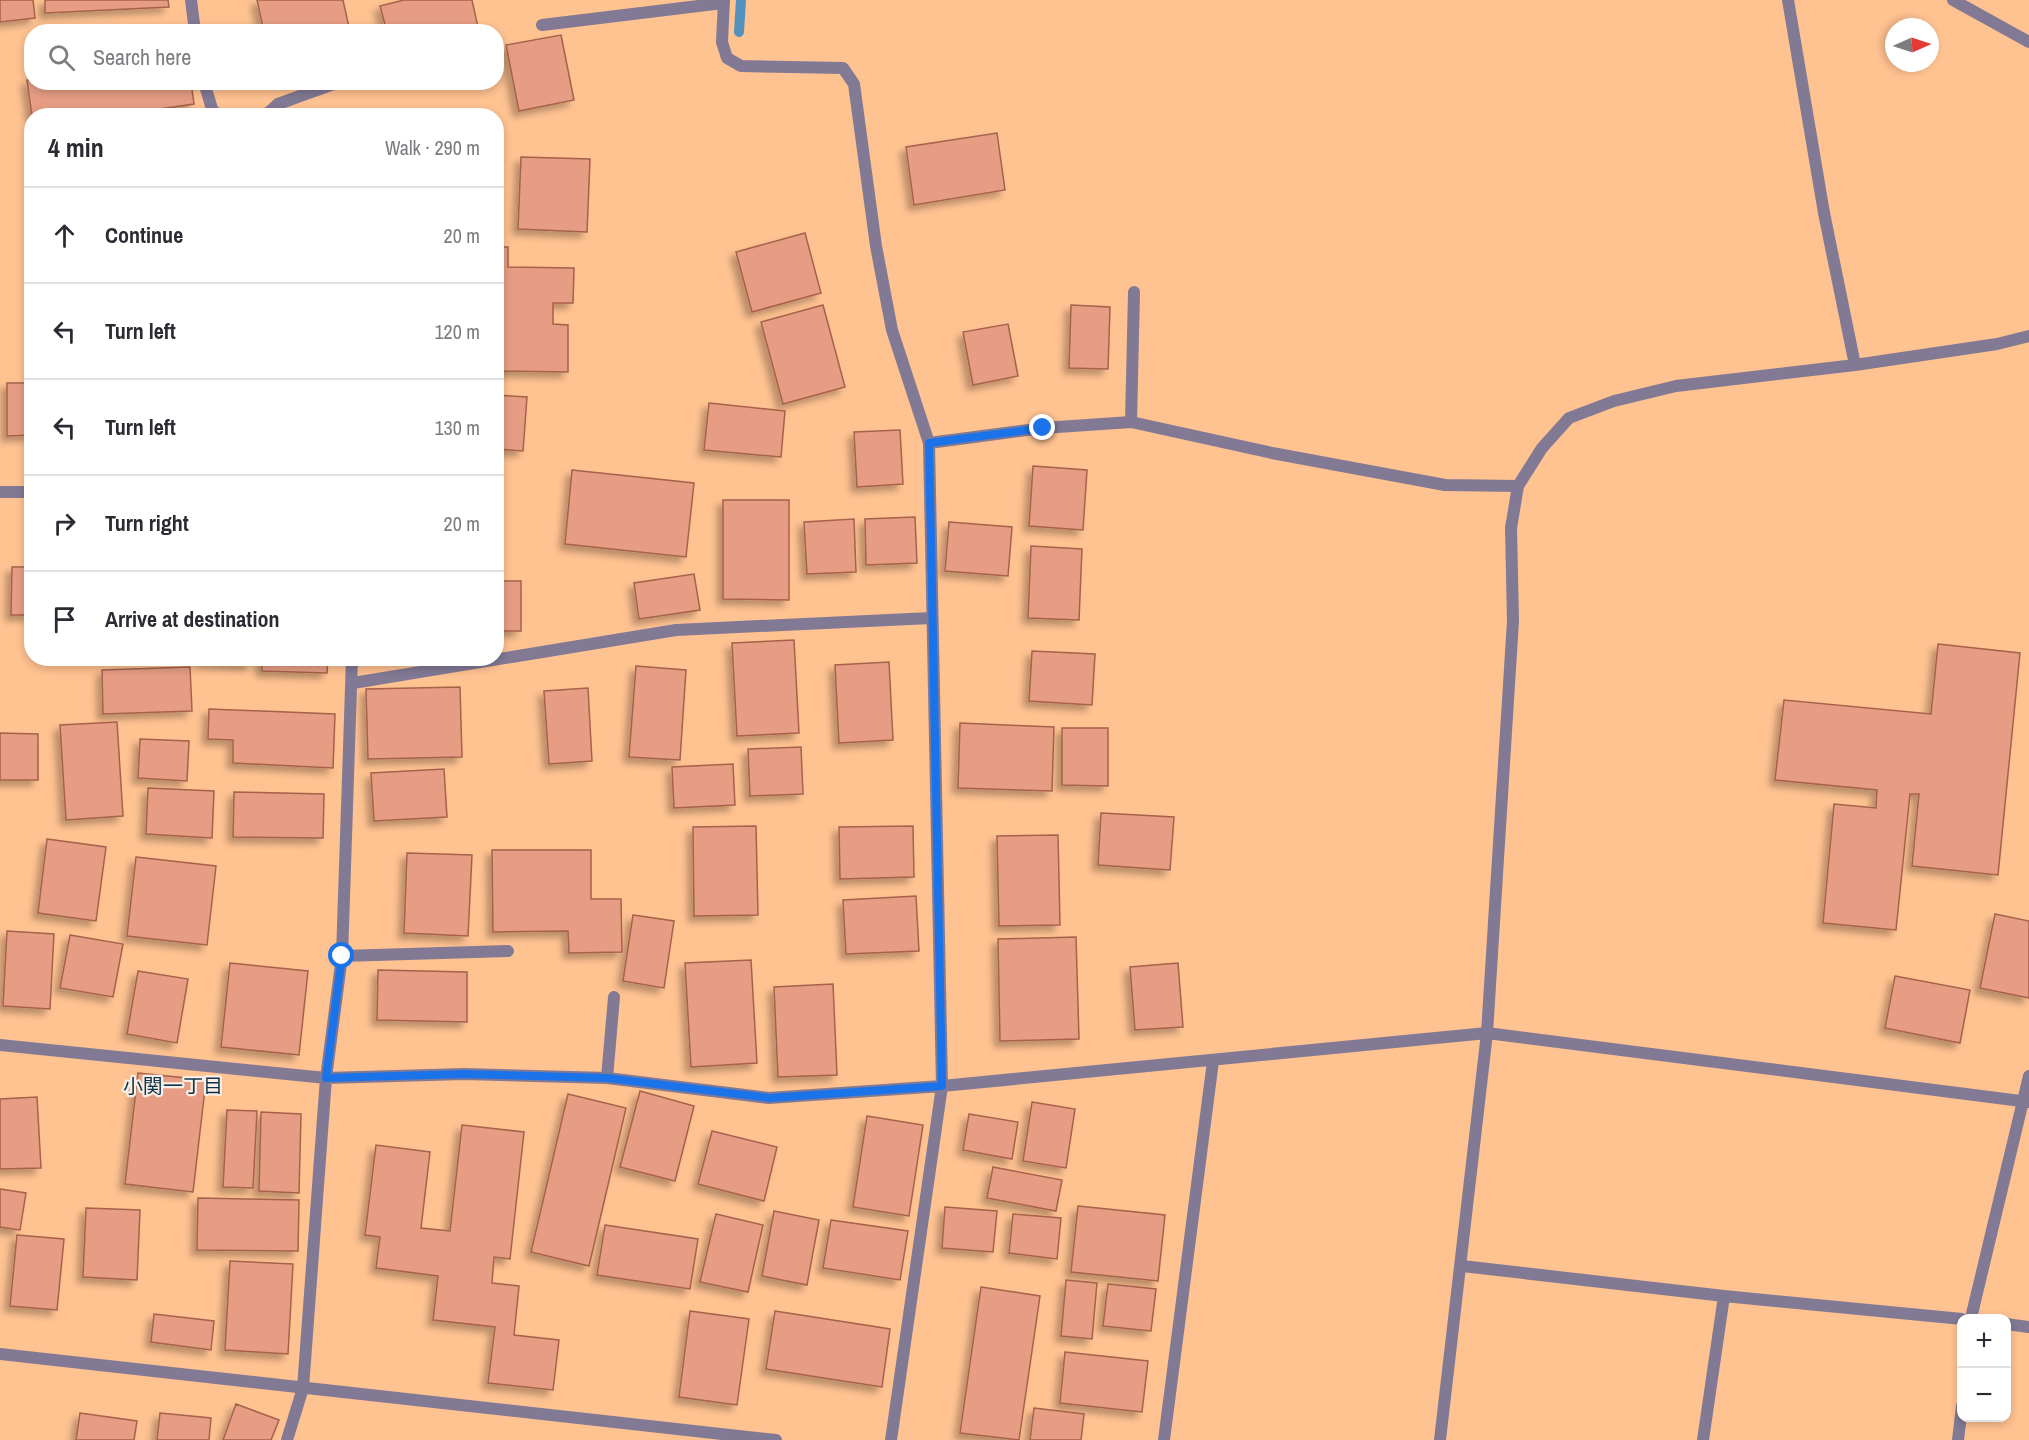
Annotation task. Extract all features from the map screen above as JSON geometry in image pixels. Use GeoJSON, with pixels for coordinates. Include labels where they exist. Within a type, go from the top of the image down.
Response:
{"type":"FeatureCollection","features":[{"type":"Feature","properties":{"kind":"street"},"geometry":{"type":"LineString","coordinates":[[191,0],[194,24]]}},
{"type":"Feature","properties":{"kind":"street"},"geometry":{"type":"LineString","coordinates":[[1788,0],[1818,180],[1855,364]]}},
{"type":"Feature","properties":{"kind":"street"},"geometry":{"type":"LineString","coordinates":[[1953,0],[2029,42]]}},
{"type":"Feature","properties":{"kind":"street"},"geometry":{"type":"LineString","coordinates":[[542,25],[724,2],[722,42],[727,58],[741,66],[843,68],[854,84],[876,246],[892,330],[929,443],[942,1086],[891,1440]]}},
{"type":"Feature","properties":{"kind":"street"},"geometry":{"type":"LineString","coordinates":[[206,90],[212,108]]}},
{"type":"Feature","properties":{"kind":"street"},"geometry":{"type":"LineString","coordinates":[[274,108],[278,104],[317,90]]}},
{"type":"Feature","properties":{"kind":"street"},"geometry":{"type":"LineString","coordinates":[[1131,422],[1134,292]]}},
{"type":"Feature","properties":{"kind":"street"},"geometry":{"type":"LineString","coordinates":[[1440,1440],[1487,1033],[1513,621],[1511,528],[1518,486],[1542,448],[1569,418],[1614,401],[1676,386],[1997,344],[2029,336]]}},
{"type":"Feature","properties":{"kind":"street"},"geometry":{"type":"LineString","coordinates":[[929,443],[1043,428],[1131,422],[1272,453],[1445,485],[1518,486]]}},
{"type":"Feature","properties":{"kind":"street"},"geometry":{"type":"LineString","coordinates":[[0,492],[24,492]]}},
{"type":"Feature","properties":{"kind":"street"},"geometry":{"type":"LineString","coordinates":[[504,658],[676,630],[931,618]]}},
{"type":"Feature","properties":{"kind":"street"},"geometry":{"type":"LineString","coordinates":[[287,1440],[303,1388],[326,1078],[342,956],[352,666]]}},
{"type":"Feature","properties":{"kind":"street"},"geometry":{"type":"LineString","coordinates":[[353,682],[452,666]]}},
{"type":"Feature","properties":{"kind":"street"},"geometry":{"type":"LineString","coordinates":[[342,956],[508,951]]}},
{"type":"Feature","properties":{"kind":"street"},"geometry":{"type":"LineString","coordinates":[[607,1078],[614,997]]}},
{"type":"Feature","properties":{"kind":"street"},"geometry":{"type":"LineString","coordinates":[[0,1045],[326,1078],[464,1074],[607,1078],[770,1098],[942,1086],[1487,1033],[2026,1102]]}},
{"type":"Feature","properties":{"kind":"street"},"geometry":{"type":"LineString","coordinates":[[1164,1440],[1213,1061]]}},
{"type":"Feature","properties":{"kind":"street"},"geometry":{"type":"LineString","coordinates":[[1972,1314],[2026,1102],[2029,1076]]}},
{"type":"Feature","properties":{"kind":"street"},"geometry":{"type":"LineString","coordinates":[[1461,1266],[1724,1296],[1957,1319]]}},
{"type":"Feature","properties":{"kind":"street"},"geometry":{"type":"LineString","coordinates":[[1703,1440],[1724,1296]]}},
{"type":"Feature","properties":{"kind":"street"},"geometry":{"type":"LineString","coordinates":[[2011,1325],[2029,1327]]}},
{"type":"Feature","properties":{"kind":"street"},"geometry":{"type":"LineString","coordinates":[[0,1354],[777,1440]]}},
{"type":"Feature","properties":{"kind":"street"},"geometry":{"type":"LineString","coordinates":[[1958,1440],[1960,1422]]}},
{"type":"Feature","properties":{"kind":"building"},"geometry":{"type":"Polygon","coordinates":[[[0,0],[33,0],[35,18],[0,22],[0,0]]]}},
{"type":"Feature","properties":{"kind":"building"},"geometry":{"type":"Polygon","coordinates":[[[45,0],[168,0],[169,7],[45,13],[45,0]]]}},
{"type":"Feature","properties":{"kind":"building"},"geometry":{"type":"Polygon","coordinates":[[[257,0],[343,0],[348,24],[262,24],[257,0]]]}},
{"type":"Feature","properties":{"kind":"building"},"geometry":{"type":"Polygon","coordinates":[[[404,0],[472,0],[477,24],[385,24],[380,6],[404,0]]]}},
{"type":"Feature","properties":{"kind":"building"},"geometry":{"type":"Polygon","coordinates":[[[561,35],[574,100],[519,111],[506,45],[561,35]]]}},
{"type":"Feature","properties":{"kind":"building"},"geometry":{"type":"Polygon","coordinates":[[[28,90],[192,90],[194,104],[166,108],[31,108],[28,90]]]}},
{"type":"Feature","properties":{"kind":"building"},"geometry":{"type":"Polygon","coordinates":[[[997,133],[1005,190],[914,205],[906,147],[997,133]]]}},
{"type":"Feature","properties":{"kind":"building"},"geometry":{"type":"Polygon","coordinates":[[[521,157],[590,159],[587,232],[518,229],[521,157]]]}},
{"type":"Feature","properties":{"kind":"building"},"geometry":{"type":"Polygon","coordinates":[[[805,233],[821,293],[752,312],[736,252],[805,233]]]}},
{"type":"Feature","properties":{"kind":"building"},"geometry":{"type":"Polygon","coordinates":[[[504,247],[508,247],[508,267],[574,268],[573,303],[553,303],[553,324],[568,325],[568,372],[504,371],[504,247]]]}},
{"type":"Feature","properties":{"kind":"building"},"geometry":{"type":"Polygon","coordinates":[[[823,305],[845,387],[783,404],[761,322],[823,305]]]}},
{"type":"Feature","properties":{"kind":"building"},"geometry":{"type":"Polygon","coordinates":[[[1071,305],[1110,307],[1108,369],[1069,368],[1071,305]]]}},
{"type":"Feature","properties":{"kind":"building"},"geometry":{"type":"Polygon","coordinates":[[[1008,324],[1018,376],[973,385],[963,332],[1008,324]]]}},
{"type":"Feature","properties":{"kind":"building"},"geometry":{"type":"Polygon","coordinates":[[[7,383],[24,383],[24,435],[7,436],[7,383]]]}},
{"type":"Feature","properties":{"kind":"building"},"geometry":{"type":"Polygon","coordinates":[[[504,396],[527,397],[523,451],[504,450],[504,396]]]}},
{"type":"Feature","properties":{"kind":"building"},"geometry":{"type":"Polygon","coordinates":[[[709,403],[785,411],[781,457],[704,450],[709,403]]]}},
{"type":"Feature","properties":{"kind":"building"},"geometry":{"type":"Polygon","coordinates":[[[900,430],[903,484],[857,487],[854,432],[900,430]]]}},
{"type":"Feature","properties":{"kind":"building"},"geometry":{"type":"Polygon","coordinates":[[[1033,466],[1087,470],[1083,530],[1029,526],[1033,466]]]}},
{"type":"Feature","properties":{"kind":"building"},"geometry":{"type":"Polygon","coordinates":[[[572,470],[694,483],[686,557],[565,544],[572,470]]]}},
{"type":"Feature","properties":{"kind":"building"},"geometry":{"type":"Polygon","coordinates":[[[723,500],[789,500],[789,600],[723,599],[723,500]]]}},
{"type":"Feature","properties":{"kind":"building"},"geometry":{"type":"Polygon","coordinates":[[[915,517],[917,563],[866,565],[865,519],[915,517]]]}},
{"type":"Feature","properties":{"kind":"building"},"geometry":{"type":"Polygon","coordinates":[[[854,519],[856,572],[807,574],[804,522],[854,519]]]}},
{"type":"Feature","properties":{"kind":"building"},"geometry":{"type":"Polygon","coordinates":[[[949,522],[1012,527],[1008,576],[945,571],[949,522]]]}},
{"type":"Feature","properties":{"kind":"building"},"geometry":{"type":"Polygon","coordinates":[[[1031,546],[1082,549],[1079,620],[1028,618],[1031,546]]]}},
{"type":"Feature","properties":{"kind":"building"},"geometry":{"type":"Polygon","coordinates":[[[12,567],[24,567],[24,615],[11,615],[12,567]]]}},
{"type":"Feature","properties":{"kind":"building"},"geometry":{"type":"Polygon","coordinates":[[[694,574],[700,610],[639,619],[634,583],[694,574]]]}},
{"type":"Feature","properties":{"kind":"building"},"geometry":{"type":"Polygon","coordinates":[[[504,581],[521,581],[521,631],[504,631],[504,581]]]}},
{"type":"Feature","properties":{"kind":"building"},"geometry":{"type":"Polygon","coordinates":[[[794,640],[799,733],[737,736],[732,643],[794,640]]]}},
{"type":"Feature","properties":{"kind":"building"},"geometry":{"type":"Polygon","coordinates":[[[1938,644],[2020,653],[1998,875],[1912,866],[1919,794],[1910,794],[1896,930],[1823,923],[1834,804],[1876,808],[1877,790],[1775,780],[1784,700],[1931,714],[1938,644]]]}},
{"type":"Feature","properties":{"kind":"building"},"geometry":{"type":"Polygon","coordinates":[[[1032,651],[1095,654],[1092,705],[1029,701],[1032,651]]]}},
{"type":"Feature","properties":{"kind":"building"},"geometry":{"type":"Polygon","coordinates":[[[889,662],[893,740],[839,743],[835,665],[889,662]]]}},
{"type":"Feature","properties":{"kind":"building"},"geometry":{"type":"Polygon","coordinates":[[[262,666],[327,666],[327,673],[262,671],[262,666]]]}},
{"type":"Feature","properties":{"kind":"building"},"geometry":{"type":"Polygon","coordinates":[[[636,666],[686,670],[680,760],[629,757],[636,666]]]}},
{"type":"Feature","properties":{"kind":"building"},"geometry":{"type":"Polygon","coordinates":[[[190,667],[192,711],[103,714],[102,670],[190,667]]]}},
{"type":"Feature","properties":{"kind":"building"},"geometry":{"type":"Polygon","coordinates":[[[460,687],[462,757],[368,759],[366,689],[460,687]]]}},
{"type":"Feature","properties":{"kind":"building"},"geometry":{"type":"Polygon","coordinates":[[[588,688],[592,761],[549,764],[544,691],[588,688]]]}},
{"type":"Feature","properties":{"kind":"building"},"geometry":{"type":"Polygon","coordinates":[[[209,709],[335,714],[333,768],[233,763],[233,740],[208,739],[209,709]]]}},
{"type":"Feature","properties":{"kind":"building"},"geometry":{"type":"Polygon","coordinates":[[[117,722],[123,816],[66,820],[60,725],[117,722]]]}},
{"type":"Feature","properties":{"kind":"building"},"geometry":{"type":"Polygon","coordinates":[[[960,723],[1054,727],[1052,791],[958,788],[960,723]]]}},
{"type":"Feature","properties":{"kind":"building"},"geometry":{"type":"Polygon","coordinates":[[[1062,728],[1108,728],[1108,786],[1062,785],[1062,728]]]}},
{"type":"Feature","properties":{"kind":"building"},"geometry":{"type":"Polygon","coordinates":[[[0,733],[38,734],[38,780],[0,780],[0,733]]]}},
{"type":"Feature","properties":{"kind":"building"},"geometry":{"type":"Polygon","coordinates":[[[140,739],[189,741],[187,781],[138,778],[140,739]]]}},
{"type":"Feature","properties":{"kind":"building"},"geometry":{"type":"Polygon","coordinates":[[[801,747],[803,794],[750,796],[748,749],[801,747]]]}},
{"type":"Feature","properties":{"kind":"building"},"geometry":{"type":"Polygon","coordinates":[[[733,764],[735,805],[674,808],[672,767],[733,764]]]}},
{"type":"Feature","properties":{"kind":"building"},"geometry":{"type":"Polygon","coordinates":[[[444,769],[447,817],[374,821],[371,773],[444,769]]]}},
{"type":"Feature","properties":{"kind":"building"},"geometry":{"type":"Polygon","coordinates":[[[148,788],[214,791],[212,838],[146,834],[148,788]]]}},
{"type":"Feature","properties":{"kind":"building"},"geometry":{"type":"Polygon","coordinates":[[[234,792],[324,794],[323,838],[233,837],[234,792]]]}},
{"type":"Feature","properties":{"kind":"building"},"geometry":{"type":"Polygon","coordinates":[[[1101,813],[1174,817],[1170,870],[1098,865],[1101,813]]]}},
{"type":"Feature","properties":{"kind":"building"},"geometry":{"type":"Polygon","coordinates":[[[756,826],[758,915],[694,916],[693,827],[756,826]]]}},
{"type":"Feature","properties":{"kind":"building"},"geometry":{"type":"Polygon","coordinates":[[[913,826],[914,877],[840,879],[839,827],[913,826]]]}},
{"type":"Feature","properties":{"kind":"building"},"geometry":{"type":"Polygon","coordinates":[[[1058,835],[1060,925],[999,926],[997,836],[1058,835]]]}},
{"type":"Feature","properties":{"kind":"building"},"geometry":{"type":"Polygon","coordinates":[[[47,839],[106,847],[96,921],[38,913],[47,839]]]}},
{"type":"Feature","properties":{"kind":"building"},"geometry":{"type":"Polygon","coordinates":[[[492,850],[591,850],[591,899],[621,899],[622,952],[569,953],[568,931],[493,932],[492,850]]]}},
{"type":"Feature","properties":{"kind":"building"},"geometry":{"type":"Polygon","coordinates":[[[407,853],[472,855],[468,936],[404,933],[407,853]]]}},
{"type":"Feature","properties":{"kind":"building"},"geometry":{"type":"Polygon","coordinates":[[[136,857],[216,866],[207,945],[127,936],[136,857]]]}},
{"type":"Feature","properties":{"kind":"building"},"geometry":{"type":"Polygon","coordinates":[[[916,896],[919,951],[846,954],[843,900],[916,896]]]}},
{"type":"Feature","properties":{"kind":"building"},"geometry":{"type":"Polygon","coordinates":[[[1995,914],[2029,921],[2029,998],[1980,988],[1995,914]]]}},
{"type":"Feature","properties":{"kind":"building"},"geometry":{"type":"Polygon","coordinates":[[[633,915],[674,921],[664,988],[623,981],[633,915]]]}},
{"type":"Feature","properties":{"kind":"building"},"geometry":{"type":"Polygon","coordinates":[[[7,931],[54,934],[50,1009],[3,1006],[7,931]]]}},
{"type":"Feature","properties":{"kind":"building"},"geometry":{"type":"Polygon","coordinates":[[[70,935],[123,944],[113,997],[60,988],[70,935]]]}},
{"type":"Feature","properties":{"kind":"building"},"geometry":{"type":"Polygon","coordinates":[[[1076,937],[1079,1039],[1000,1041],[998,939],[1076,937]]]}},
{"type":"Feature","properties":{"kind":"building"},"geometry":{"type":"Polygon","coordinates":[[[751,960],[757,1063],[691,1067],[685,963],[751,960]]]}},
{"type":"Feature","properties":{"kind":"building"},"geometry":{"type":"Polygon","coordinates":[[[230,963],[308,971],[299,1055],[221,1047],[230,963]]]}},
{"type":"Feature","properties":{"kind":"building"},"geometry":{"type":"Polygon","coordinates":[[[1178,963],[1183,1027],[1135,1030],[1130,967],[1178,963]]]}},
{"type":"Feature","properties":{"kind":"building"},"geometry":{"type":"Polygon","coordinates":[[[378,970],[467,972],[467,1022],[377,1020],[378,970]]]}},
{"type":"Feature","properties":{"kind":"building"},"geometry":{"type":"Polygon","coordinates":[[[138,971],[188,979],[177,1043],[127,1034],[138,971]]]}},
{"type":"Feature","properties":{"kind":"building"},"geometry":{"type":"Polygon","coordinates":[[[1895,976],[1970,990],[1960,1043],[1885,1028],[1895,976]]]}},
{"type":"Feature","properties":{"kind":"building"},"geometry":{"type":"Polygon","coordinates":[[[833,984],[837,1075],[778,1077],[774,987],[833,984]]]}},
{"type":"Feature","properties":{"kind":"building"},"geometry":{"type":"Polygon","coordinates":[[[138,1073],[206,1080],[193,1192],[125,1184],[138,1073]]]}},
{"type":"Feature","properties":{"kind":"building"},"geometry":{"type":"Polygon","coordinates":[[[640,1091],[694,1106],[675,1181],[620,1167],[640,1091]]]}},
{"type":"Feature","properties":{"kind":"building"},"geometry":{"type":"Polygon","coordinates":[[[568,1094],[626,1108],[589,1266],[531,1252],[568,1094]]]}},
{"type":"Feature","properties":{"kind":"building"},"geometry":{"type":"Polygon","coordinates":[[[37,1097],[41,1168],[0,1169],[0,1099],[37,1097]]]}},
{"type":"Feature","properties":{"kind":"building"},"geometry":{"type":"Polygon","coordinates":[[[1032,1102],[1075,1109],[1066,1168],[1023,1161],[1032,1102]]]}},
{"type":"Feature","properties":{"kind":"building"},"geometry":{"type":"Polygon","coordinates":[[[227,1110],[257,1111],[253,1188],[223,1187],[227,1110]]]}},
{"type":"Feature","properties":{"kind":"building"},"geometry":{"type":"Polygon","coordinates":[[[261,1112],[301,1114],[299,1193],[259,1191],[261,1112]]]}},
{"type":"Feature","properties":{"kind":"building"},"geometry":{"type":"Polygon","coordinates":[[[969,1114],[1018,1122],[1012,1159],[963,1150],[969,1114]]]}},
{"type":"Feature","properties":{"kind":"building"},"geometry":{"type":"Polygon","coordinates":[[[867,1116],[923,1125],[909,1216],[853,1207],[867,1116]]]}},
{"type":"Feature","properties":{"kind":"building"},"geometry":{"type":"Polygon","coordinates":[[[462,1125],[524,1132],[510,1259],[494,1257],[492,1283],[519,1286],[514,1335],[559,1340],[553,1390],[488,1383],[495,1327],[433,1320],[438,1276],[376,1268],[380,1237],[365,1235],[376,1145],[430,1152],[421,1228],[450,1231],[462,1125]]]}},
{"type":"Feature","properties":{"kind":"building"},"geometry":{"type":"Polygon","coordinates":[[[712,1131],[777,1147],[764,1201],[698,1184],[712,1131]]]}},
{"type":"Feature","properties":{"kind":"building"},"geometry":{"type":"Polygon","coordinates":[[[993,1167],[1062,1180],[1056,1211],[987,1198],[993,1167]]]}},
{"type":"Feature","properties":{"kind":"building"},"geometry":{"type":"Polygon","coordinates":[[[0,1189],[26,1193],[20,1230],[0,1227],[0,1189]]]}},
{"type":"Feature","properties":{"kind":"building"},"geometry":{"type":"Polygon","coordinates":[[[198,1198],[299,1200],[298,1251],[197,1250],[198,1198]]]}},
{"type":"Feature","properties":{"kind":"building"},"geometry":{"type":"Polygon","coordinates":[[[1078,1206],[1165,1215],[1158,1281],[1071,1272],[1078,1206]]]}},
{"type":"Feature","properties":{"kind":"building"},"geometry":{"type":"Polygon","coordinates":[[[945,1207],[997,1211],[993,1252],[942,1248],[945,1207]]]}},
{"type":"Feature","properties":{"kind":"building"},"geometry":{"type":"Polygon","coordinates":[[[86,1208],[140,1210],[137,1280],[83,1277],[86,1208]]]}},
{"type":"Feature","properties":{"kind":"building"},"geometry":{"type":"Polygon","coordinates":[[[774,1211],[819,1220],[807,1285],[762,1276],[774,1211]]]}},
{"type":"Feature","properties":{"kind":"building"},"geometry":{"type":"Polygon","coordinates":[[[716,1214],[763,1225],[748,1292],[700,1282],[716,1214]]]}},
{"type":"Feature","properties":{"kind":"building"},"geometry":{"type":"Polygon","coordinates":[[[1013,1214],[1061,1218],[1057,1259],[1009,1253],[1013,1214]]]}},
{"type":"Feature","properties":{"kind":"building"},"geometry":{"type":"Polygon","coordinates":[[[831,1220],[908,1231],[900,1280],[823,1268],[831,1220]]]}},
{"type":"Feature","properties":{"kind":"building"},"geometry":{"type":"Polygon","coordinates":[[[605,1225],[698,1239],[690,1289],[597,1275],[605,1225]]]}},
{"type":"Feature","properties":{"kind":"building"},"geometry":{"type":"Polygon","coordinates":[[[17,1235],[64,1239],[57,1310],[10,1306],[17,1235]]]}},
{"type":"Feature","properties":{"kind":"building"},"geometry":{"type":"Polygon","coordinates":[[[230,1261],[293,1264],[288,1354],[225,1350],[230,1261]]]}},
{"type":"Feature","properties":{"kind":"building"},"geometry":{"type":"Polygon","coordinates":[[[1066,1280],[1097,1283],[1092,1339],[1061,1336],[1066,1280]]]}},
{"type":"Feature","properties":{"kind":"building"},"geometry":{"type":"Polygon","coordinates":[[[1108,1284],[1156,1289],[1151,1331],[1103,1326],[1108,1284]]]}},
{"type":"Feature","properties":{"kind":"building"},"geometry":{"type":"Polygon","coordinates":[[[981,1287],[1040,1296],[1019,1440],[960,1433],[981,1287]]]}},
{"type":"Feature","properties":{"kind":"building"},"geometry":{"type":"Polygon","coordinates":[[[690,1311],[749,1319],[737,1405],[679,1397],[690,1311]]]}},
{"type":"Feature","properties":{"kind":"building"},"geometry":{"type":"Polygon","coordinates":[[[775,1311],[890,1329],[882,1387],[766,1369],[775,1311]]]}},
{"type":"Feature","properties":{"kind":"building"},"geometry":{"type":"Polygon","coordinates":[[[154,1314],[214,1321],[211,1350],[151,1342],[154,1314]]]}},
{"type":"Feature","properties":{"kind":"building"},"geometry":{"type":"Polygon","coordinates":[[[1065,1352],[1148,1361],[1142,1412],[1060,1403],[1065,1352]]]}},
{"type":"Feature","properties":{"kind":"building"},"geometry":{"type":"Polygon","coordinates":[[[236,1404],[279,1420],[271,1440],[223,1440],[236,1404]]]}},
{"type":"Feature","properties":{"kind":"building"},"geometry":{"type":"Polygon","coordinates":[[[1034,1408],[1084,1414],[1081,1440],[1030,1440],[1034,1408]]]}},
{"type":"Feature","properties":{"kind":"building"},"geometry":{"type":"Polygon","coordinates":[[[80,1413],[137,1421],[134,1440],[76,1440],[80,1413]]]}},
{"type":"Feature","properties":{"kind":"building"},"geometry":{"type":"Polygon","coordinates":[[[160,1413],[211,1418],[209,1440],[157,1440],[160,1413]]]}},
{"type":"Feature","properties":{"kind":"waterway"},"geometry":{"type":"LineString","coordinates":[[739,32],[741,0]]}},
{"type":"Feature","properties":{"kind":"district","name":"小関一丁目"},"geometry":{"type":"Point","coordinates":[173,1085]}},
{"type":"Feature","properties":{"kind":"route"},"geometry":{"type":"LineString","coordinates":[[342,956],[326,1078],[464,1074],[607,1078],[770,1098],[942,1086],[929,443],[1043,428]]}}]}
